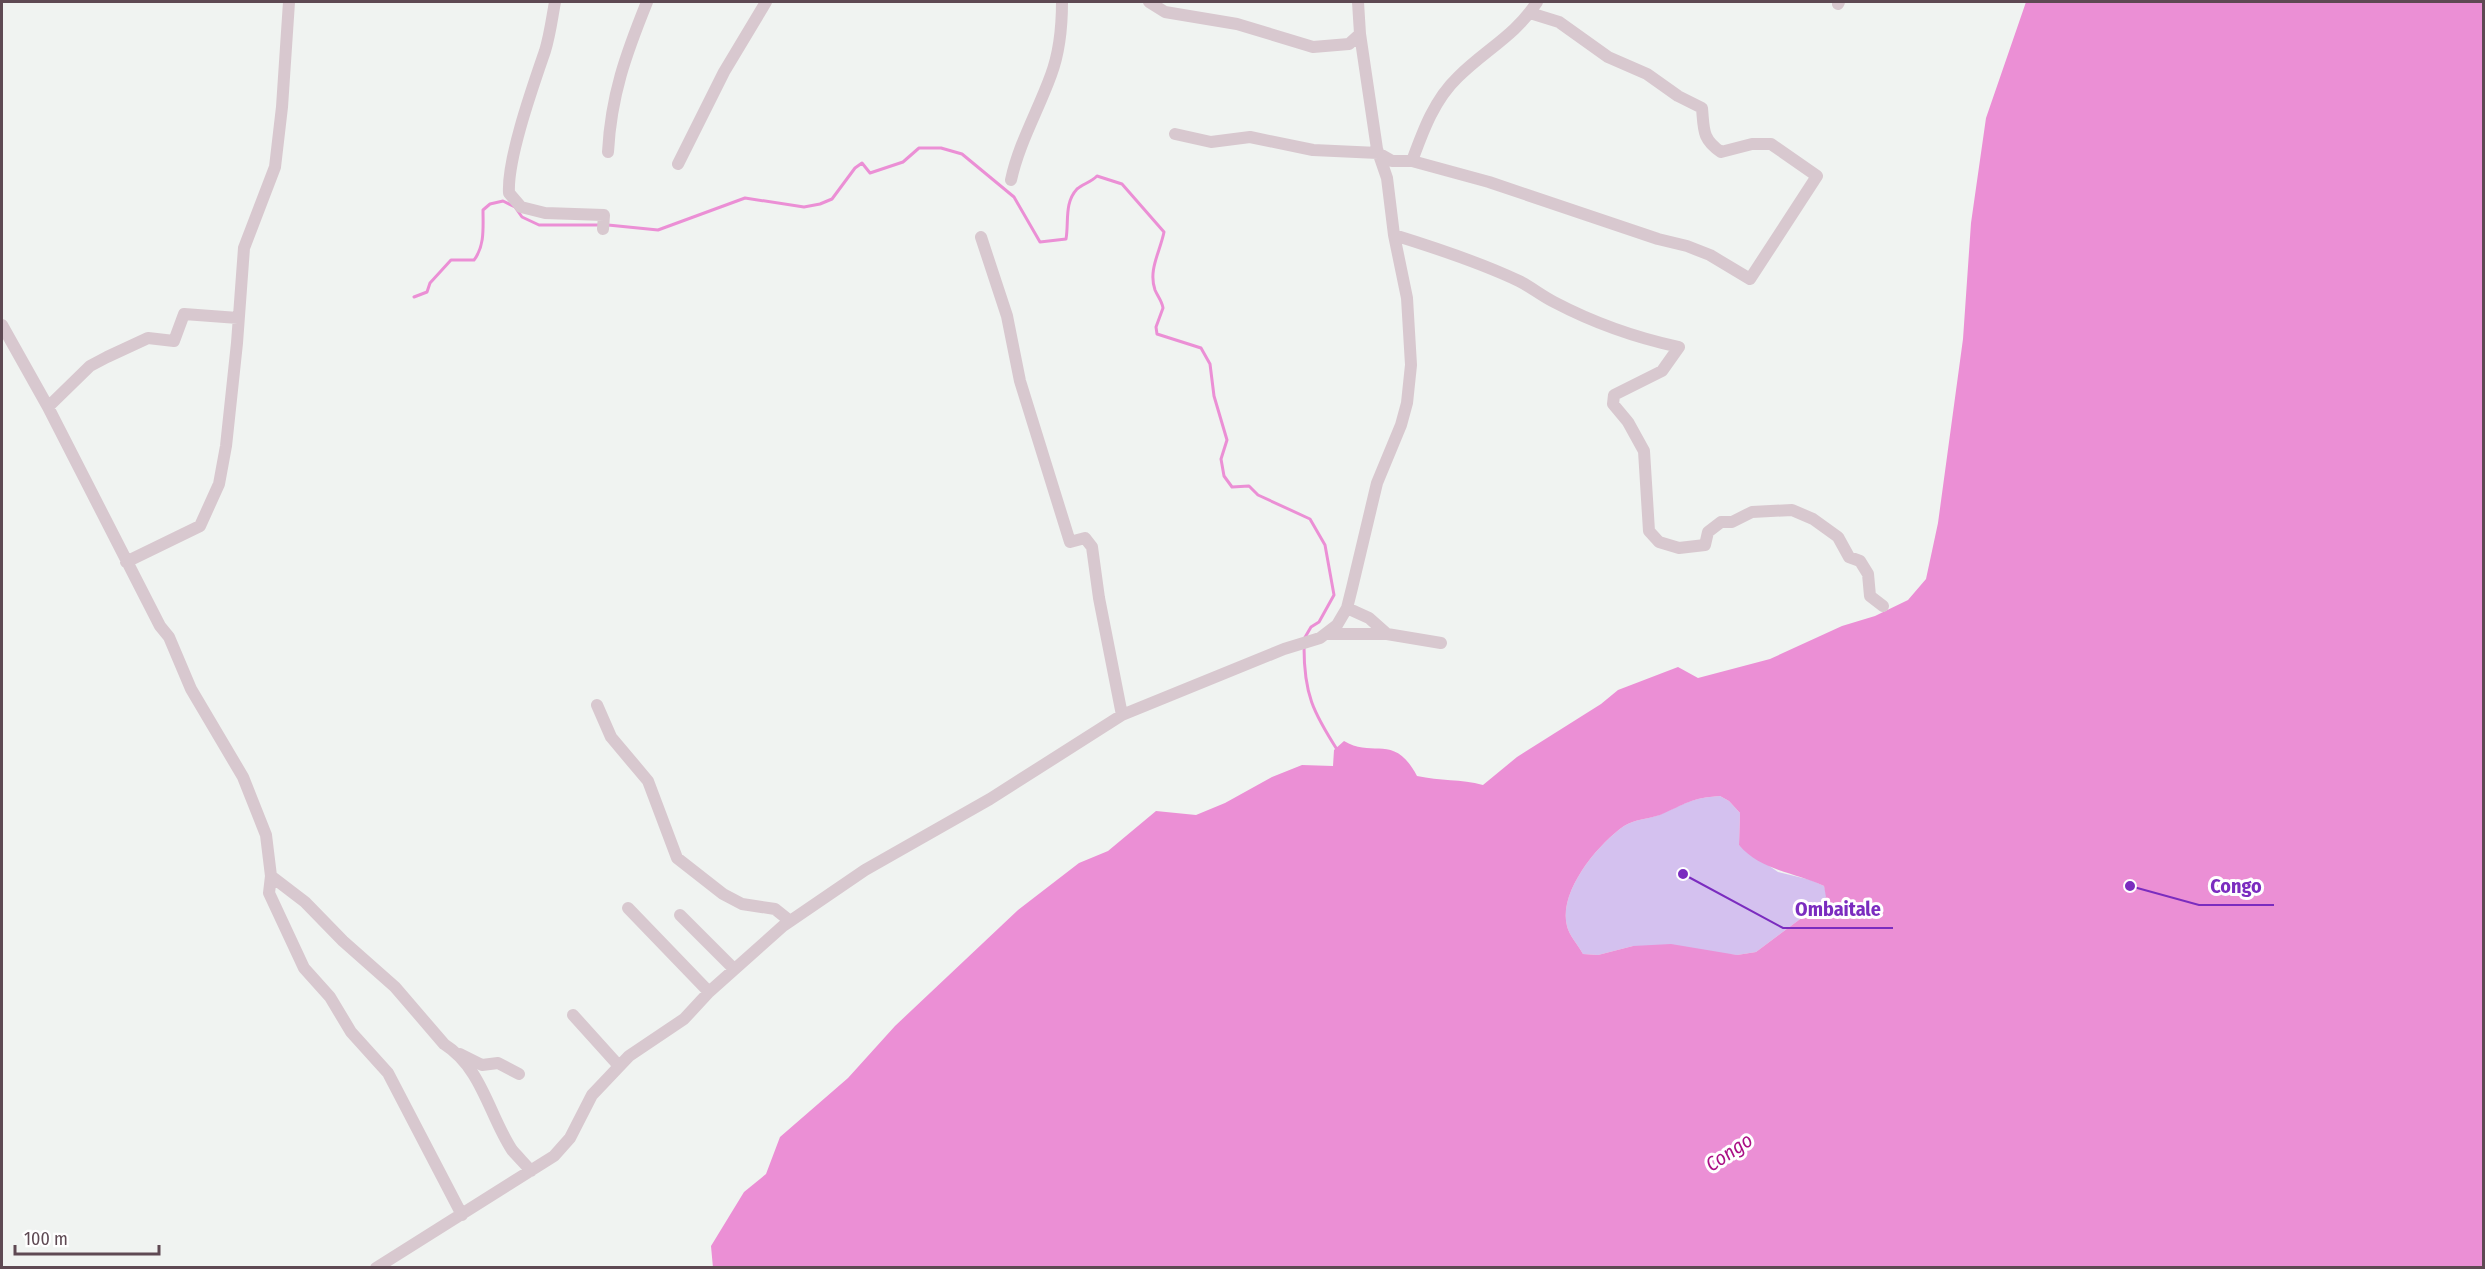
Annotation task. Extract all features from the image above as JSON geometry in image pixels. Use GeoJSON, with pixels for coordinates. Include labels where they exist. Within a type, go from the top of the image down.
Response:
{"type":"FeatureCollection","features":[{"type":"Feature","properties":{"kind":"street"},"geometry":{"type":"LineString","coordinates":[[126,562],[200,526],[219,484],[226,446],[244,248],[275,168],[282,107],[289,2]]}},
{"type":"Feature","properties":{"kind":"street"},"geometry":{"type":"LineString","coordinates":[[555,2],[546,49],[535,77],[519,136],[509,193],[521,207],[537,211],[604,215],[603,229]]}},
{"type":"Feature","properties":{"kind":"street"},"geometry":{"type":"LineString","coordinates":[[608,152],[610,111],[647,2]]}},
{"type":"Feature","properties":{"kind":"street"},"geometry":{"type":"LineString","coordinates":[[678,164],[724,72],[766,2]]}},
{"type":"Feature","properties":{"kind":"street"},"geometry":{"type":"LineString","coordinates":[[1011,180],[1020,146],[1052,74],[1062,33],[1062,2]]}},
{"type":"Feature","properties":{"kind":"street"},"geometry":{"type":"LineString","coordinates":[[1149,2],[1165,12],[1237,24],[1313,46],[1349,44],[1360,34]]}},
{"type":"Feature","properties":{"kind":"street"},"geometry":{"type":"LineString","coordinates":[[376,1268],[554,1156],[570,1138],[592,1095],[619,1066],[641,1046],[684,1019],[709,992],[790,921],[865,870],[990,799],[1122,715],[1304,644],[1326,634],[1337,625],[1347,608],[1377,483],[1401,425],[1410,385],[1407,298],[1394,235],[1387,178],[1378,153],[1360,34],[1358,2]]}},
{"type":"Feature","properties":{"kind":"street"},"geometry":{"type":"LineString","coordinates":[[1412,161],[1429,116],[1442,95],[1457,78],[1515,32],[1537,2]]}},
{"type":"Feature","properties":{"kind":"street"},"geometry":{"type":"LineString","coordinates":[[1175,134],[1211,142],[1250,137],[1313,150],[1378,153],[1392,161],[1412,161],[1489,182],[1658,239],[1687,246],[1710,255],[1750,279],[1817,176],[1771,144],[1752,144],[1721,152],[1709,144],[1704,132],[1702,108],[1678,96],[1647,74],[1608,57],[1559,22],[1530,13]]}},
{"type":"Feature","properties":{"kind":"street"},"geometry":{"type":"LineString","coordinates":[[1394,235],[1438,249],[1520,281],[1553,302],[1584,316],[1654,342],[1679,347],[1662,371],[1614,395],[1613,404],[1628,422],[1644,451],[1649,531],[1659,542],[1679,549],[1692,549],[1705,544],[1708,532],[1721,522],[1732,522],[1752,512],[1792,510],[1813,519],[1838,537],[1849,557],[1860,561],[1868,574],[1870,596],[1882,606]]}},
{"type":"Feature","properties":{"kind":"street"},"geometry":{"type":"LineString","coordinates":[[981,237],[1007,316],[1020,381],[1070,542],[1085,538],[1092,547],[1102,618],[1122,715]]}},
{"type":"Feature","properties":{"kind":"street"},"geometry":{"type":"LineString","coordinates":[[48,407],[84,371],[107,357],[148,338],[174,341],[184,314],[238,318]]}},
{"type":"Feature","properties":{"kind":"street"},"geometry":{"type":"LineString","coordinates":[[2,325],[48,407],[160,626],[169,637],[191,689],[243,777],[266,835],[271,876],[269,893],[304,968],[330,997],[351,1032],[388,1073],[462,1215]]}},
{"type":"Feature","properties":{"kind":"street"},"geometry":{"type":"LineString","coordinates":[[1347,608],[1368,618],[1387,634]]}},
{"type":"Feature","properties":{"kind":"street"},"geometry":{"type":"LineString","coordinates":[[1326,634],[1387,634],[1441,644]]}},
{"type":"Feature","properties":{"kind":"street"},"geometry":{"type":"LineString","coordinates":[[597,705],[612,737],[648,781],[677,858],[723,894],[742,904],[775,909],[790,921]]}},
{"type":"Feature","properties":{"kind":"street"},"geometry":{"type":"LineString","coordinates":[[271,876],[305,902],[343,941],[395,987],[444,1044],[473,1062],[482,1065],[498,1063],[519,1074]]}},
{"type":"Feature","properties":{"kind":"street"},"geometry":{"type":"LineString","coordinates":[[628,908],[709,992]]}},
{"type":"Feature","properties":{"kind":"street"},"geometry":{"type":"LineString","coordinates":[[680,915],[734,969]]}},
{"type":"Feature","properties":{"kind":"street"},"geometry":{"type":"LineString","coordinates":[[573,1014],[619,1066]]}},
{"type":"Feature","properties":{"kind":"street"},"geometry":{"type":"LineString","coordinates":[[454,1050],[486,1096],[512,1149],[531,1171]]}},
{"type":"Feature","properties":{"kind":"shaded area"},"geometry":{"type":"Polygon","coordinates":[[[1720,796],[1729,801],[1740,813],[1739,845],[1778,872],[1811,880],[1824,886],[1827,897],[1756,952],[1737,955],[1633,946],[1598,955],[1583,954],[1567,926],[1568,899],[1582,870],[1603,844],[1624,826],[1637,820],[1659,815],[1694,800],[1720,796]]]}},
{"type":"Feature","properties":{"kind":"water"},"geometry":{"type":"Polygon","coordinates":[[[2026,2],[2483,2],[2483,1267],[713,1268],[711,1246],[744,1192],[766,1174],[780,1137],[848,1078],[895,1026],[1018,910],[1079,863],[1108,851],[1156,811],[1196,815],[1225,803],[1272,777],[1302,765],[1333,766],[1334,750],[1344,741],[1355,746],[1391,750],[1400,754],[1417,776],[1483,785],[1517,757],[1601,704],[1618,690],[1678,667],[1698,678],[1770,659],[1842,626],[1875,616],[1908,600],[1926,579],[1938,523],[1963,339],[1971,223],[1986,118],[2026,2]],[[1720,796],[1695,800],[1660,815],[1628,824],[1603,844],[1582,870],[1568,899],[1567,926],[1583,954],[1598,955],[1633,946],[1671,944],[1737,955],[1756,952],[1815,908],[1826,897],[1824,886],[1768,866],[1748,854],[1739,845],[1740,813],[1729,801],[1720,796]]]}},
{"type":"Feature","properties":{"kind":"waterway"},"geometry":{"type":"LineString","coordinates":[[608,225],[658,230],[745,198],[804,207],[820,204],[832,199],[855,168],[862,163],[870,173],[903,162],[919,148],[941,148],[962,154],[1014,197],[1040,242],[1066,239],[1070,200],[1079,187],[1097,176],[1122,184],[1164,232],[1153,275],[1155,290],[1163,308],[1156,327],[1157,334],[1201,348],[1210,364],[1214,396],[1227,440],[1221,459],[1224,476],[1232,487],[1249,486],[1258,495],[1310,519],[1325,545],[1334,595],[1319,622],[1311,627],[1304,639]]}},
{"type":"Feature","properties":{"kind":"waterway"},"geometry":{"type":"LineString","coordinates":[[414,297],[427,292],[430,283],[451,260],[474,260],[482,243],[483,210],[490,204],[503,201],[515,207],[522,217],[539,225],[601,225]]}},
{"type":"Feature","properties":{"kind":"waterway"},"geometry":{"type":"LineString","coordinates":[[1304,647],[1308,690],[1316,713],[1338,751]]}},
{"type":"Feature","properties":{"kind":"place","name":"Ombaitale"},"geometry":{"type":"Point","coordinates":[1683,874]}},
{"type":"Feature","properties":{"kind":"place","name":"Congo"},"geometry":{"type":"Point","coordinates":[2130,886]}}]}
